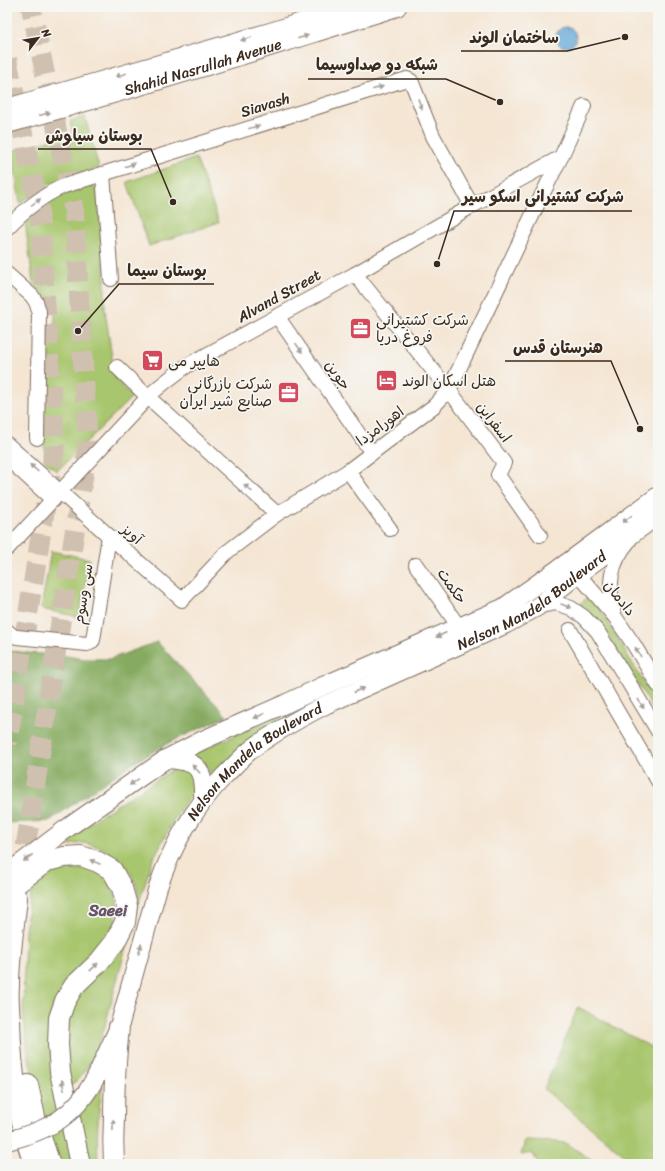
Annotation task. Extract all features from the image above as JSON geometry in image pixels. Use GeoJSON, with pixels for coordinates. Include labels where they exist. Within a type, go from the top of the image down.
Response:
{"type":"FeatureCollection","features":[{"type":"Feature","properties":{"kind":"highway"},"geometry":{"type":"LineString","coordinates":[[34,1164],[21,1118],[11,1049],[8,987],[11,948],[12,895],[48,862],[64,857],[81,856],[112,870],[122,888],[127,906],[125,922],[115,942],[99,962],[74,986],[65,1001],[59,1018],[58,1044],[60,1072],[80,1164]]}},
{"type":"Feature","properties":{"kind":"highway"},"geometry":{"type":"LineString","coordinates":[[8,987],[37,1126],[50,1164]]}},
{"type":"Feature","properties":{"kind":"highway"},"geometry":{"type":"LineString","coordinates":[[114,1164],[114,1108],[119,1027]]}},
{"type":"Feature","properties":{"kind":"main road","name":"Shahid Nasrullah Avenue"},"geometry":{"type":"LineString","coordinates":[[7,108],[270,32],[350,7]]}},
{"type":"Feature","properties":{"kind":"main road","name":"Shahid Nasrullah Avenue"},"geometry":{"type":"LineString","coordinates":[[7,124],[85,103],[285,43],[397,7]]}},
{"type":"Feature","properties":{"kind":"main road","name":"Nelson Mandela Boulevard"},"geometry":{"type":"LineString","coordinates":[[7,1141],[36,1133],[48,1127],[66,1115],[81,1100],[90,1088],[119,1027],[156,894],[164,869],[175,845],[203,799],[248,752],[294,722],[327,694],[459,627],[503,608],[658,496]]}},
{"type":"Feature","properties":{"kind":"main road","name":"Nelson Mandela Boulevard"},"geometry":{"type":"LineString","coordinates":[[7,874],[66,829],[166,760],[203,740],[285,704],[327,694],[506,624],[537,607],[578,574],[658,515]]}},
{"type":"Feature","properties":{"kind":"main road"},"geometry":{"type":"LineString","coordinates":[[503,608],[526,598],[552,583],[578,574]]}},
{"type":"Feature","properties":{"kind":"main road"},"geometry":{"type":"LineString","coordinates":[[285,704],[296,711],[297,715],[294,722]]}},
{"type":"Feature","properties":{"kind":"main road"},"geometry":{"type":"LineString","coordinates":[[166,760],[187,761],[195,766],[201,773],[203,781],[203,799]]}},
{"type":"Feature","properties":{"kind":"street","name":"Siavash"},"geometry":{"type":"LineString","coordinates":[[7,228],[28,207],[38,200],[56,190],[79,181],[407,80],[411,81],[433,136],[472,206]]}},
{"type":"Feature","properties":{"kind":"street"},"geometry":{"type":"LineString","coordinates":[[561,157],[584,106]]}},
{"type":"Feature","properties":{"kind":"street","name":"Alvand Street"},"geometry":{"type":"LineString","coordinates":[[7,548],[148,397],[188,365],[355,274],[472,206],[561,157]]}},
{"type":"Feature","properties":{"kind":"street","name":"اهورامزدا"},"geometry":{"type":"LineString","coordinates":[[182,600],[227,552],[277,514],[348,472],[434,406],[449,390],[561,157]]}},
{"type":"Feature","properties":{"kind":"street"},"geometry":{"type":"LineString","coordinates":[[102,174],[111,279]]}},
{"type":"Feature","properties":{"kind":"street"},"geometry":{"type":"LineString","coordinates":[[7,274],[32,296],[36,302],[38,311],[37,438]]}},
{"type":"Feature","properties":{"kind":"street"},"geometry":{"type":"LineString","coordinates":[[355,274],[449,390]]}},
{"type":"Feature","properties":{"kind":"street","name":"جوین"},"geometry":{"type":"LineString","coordinates":[[277,316],[372,453]]}},
{"type":"Feature","properties":{"kind":"street"},"geometry":{"type":"LineString","coordinates":[[117,367],[277,514]]}},
{"type":"Feature","properties":{"kind":"street","name":"اسفراین"},"geometry":{"type":"LineString","coordinates":[[449,390],[504,463],[498,475],[540,535]]}},
{"type":"Feature","properties":{"kind":"street"},"geometry":{"type":"LineString","coordinates":[[7,444],[56,496]]}},
{"type":"Feature","properties":{"kind":"street"},"geometry":{"type":"LineString","coordinates":[[7,458],[56,496]]}},
{"type":"Feature","properties":{"kind":"street"},"geometry":{"type":"LineString","coordinates":[[348,472],[390,529]]}},
{"type":"Feature","properties":{"kind":"street","name":"آویز"},"geometry":{"type":"LineString","coordinates":[[56,496],[109,536],[182,600]]}},
{"type":"Feature","properties":{"kind":"street"},"geometry":{"type":"LineString","coordinates":[[614,617],[610,598],[610,584],[613,567],[622,549],[638,530]]}},
{"type":"Feature","properties":{"kind":"street","name":"سی وسوم"},"geometry":{"type":"LineString","coordinates":[[7,632],[17,637],[87,644],[90,643],[93,640],[109,536]]}},
{"type":"Feature","properties":{"kind":"street","name":"حکمت"},"geometry":{"type":"LineString","coordinates":[[416,565],[459,627]]}},
{"type":"Feature","properties":{"kind":"street","name":"دادمان"},"geometry":{"type":"LineString","coordinates":[[578,574],[614,617],[634,645],[658,685]]}},
{"type":"Feature","properties":{"kind":"street"},"geometry":{"type":"LineString","coordinates":[[537,607],[556,603],[563,604],[581,614],[598,632],[658,731]]}},
{"type":"Feature","properties":{"kind":"street"},"geometry":{"type":"LineString","coordinates":[[570,630],[658,782]]}},
{"type":"Feature","properties":{"kind":"green space"},"geometry":{"type":"Polygon","coordinates":[[[85,117],[99,168],[50,184],[20,203],[12,151],[62,137],[65,144],[74,141],[70,121],[85,117]]]}},
{"type":"Feature","properties":{"kind":"green space"},"geometry":{"type":"Polygon","coordinates":[[[196,158],[219,222],[149,246],[127,182],[196,158]]]}},
{"type":"Feature","properties":{"kind":"green space"},"geometry":{"type":"Polygon","coordinates":[[[93,185],[97,190],[105,275],[105,310],[115,378],[132,397],[57,471],[45,461],[42,405],[43,335],[52,327],[55,321],[55,314],[49,302],[33,282],[25,221],[42,206],[53,199],[93,185]]]}},
{"type":"Feature","properties":{"kind":"green space"},"geometry":{"type":"Polygon","coordinates":[[[51,551],[90,559],[79,617],[41,609],[51,551]]]}},
{"type":"Feature","properties":{"kind":"green space"},"geometry":{"type":"Polygon","coordinates":[[[589,595],[601,611],[658,706],[658,717],[608,635],[599,624],[579,606],[589,595]]]}},
{"type":"Feature","properties":{"kind":"green space"},"geometry":{"type":"Polygon","coordinates":[[[157,642],[227,716],[170,742],[130,765],[49,821],[7,823],[7,651],[85,659],[110,659],[157,642]]]}},
{"type":"Feature","properties":{"kind":"green space"},"geometry":{"type":"Polygon","coordinates":[[[276,718],[283,719],[283,723],[227,760],[216,773],[211,775],[205,764],[187,756],[276,718]]]}},
{"type":"Feature","properties":{"kind":"green space"},"geometry":{"type":"Polygon","coordinates":[[[188,767],[198,782],[173,821],[152,861],[138,906],[137,887],[131,874],[121,861],[104,849],[85,843],[62,846],[98,817],[175,768],[188,767]]]}},
{"type":"Feature","properties":{"kind":"green space"},"geometry":{"type":"Polygon","coordinates":[[[65,860],[98,870],[108,881],[116,896],[118,908],[115,923],[101,949],[64,987],[71,1164],[59,1164],[41,1114],[28,1054],[23,1011],[25,930],[32,885],[38,877],[65,860]]]}},
{"type":"Feature","properties":{"kind":"green space"},"geometry":{"type":"Polygon","coordinates":[[[123,941],[127,943],[104,1029],[94,1056],[82,1076],[69,1087],[65,1043],[71,1007],[86,986],[123,941]]]}},
{"type":"Feature","properties":{"kind":"green space"},"geometry":{"type":"Polygon","coordinates":[[[578,1007],[658,1051],[658,1164],[637,1164],[631,1161],[544,1089],[578,1007]]]}},
{"type":"Feature","properties":{"kind":"green space"},"geometry":{"type":"Polygon","coordinates":[[[103,1085],[98,1124],[98,1164],[85,1164],[76,1120],[103,1085]]]}},
{"type":"Feature","properties":{"kind":"green space"},"geometry":{"type":"Polygon","coordinates":[[[525,1141],[559,1142],[568,1144],[597,1164],[539,1164],[532,1153],[521,1155],[525,1141]]]}},
{"type":"Feature","properties":{"kind":"water"},"geometry":{"type":"Polygon","coordinates":[[[566,27],[573,30],[576,37],[573,44],[566,47],[559,44],[556,37],[559,30],[566,27]]]}},
{"type":"Feature","properties":{"kind":"tunnel"},"geometry":{"type":"LineString","coordinates":[[21,876],[88,446],[74,211],[31,7]]}},
{"type":"Feature","properties":{"kind":"tunnel"},"geometry":{"type":"LineString","coordinates":[[7,59],[39,209],[55,447],[7,744]]}},
{"type":"Feature","properties":{"kind":"place","name":"ساختمان الوند"},"geometry":{"type":"Point","coordinates":[625,37]}},
{"type":"Feature","properties":{"kind":"place","name":"شبکه دو صداوسیما"},"geometry":{"type":"Point","coordinates":[500,102]}},
{"type":"Feature","properties":{"kind":"place","name":"بوستان سیاوش"},"geometry":{"type":"Point","coordinates":[173,202]}},
{"type":"Feature","properties":{"kind":"place","name":"شرکت کشتیرانی اسکو سیر"},"geometry":{"type":"Point","coordinates":[437,264]}},
{"type":"Feature","properties":{"kind":"place","name":"شرکت کشتیرانی فروغ دریا"},"geometry":{"type":"Point","coordinates":[360,329]}},
{"type":"Feature","properties":{"kind":"place","name":"بوستان سیما"},"geometry":{"type":"Point","coordinates":[78,331]}},
{"type":"Feature","properties":{"kind":"place","name":"هایپر می"},"geometry":{"type":"Point","coordinates":[152,361]}},
{"type":"Feature","properties":{"kind":"place","name":"هتل اسکان الوند"},"geometry":{"type":"Point","coordinates":[387,381]}},
{"type":"Feature","properties":{"kind":"place","name":"شرکت بازرگانی صنایع شیر ایران"},"geometry":{"type":"Point","coordinates":[288,393]}},
{"type":"Feature","properties":{"kind":"place","name":"هنرستان قدس"},"geometry":{"type":"Point","coordinates":[640,429]}},
{"type":"Feature","properties":{"kind":"district","name":"Saeei"},"geometry":{"type":"Point","coordinates":[108,910]}}]}
